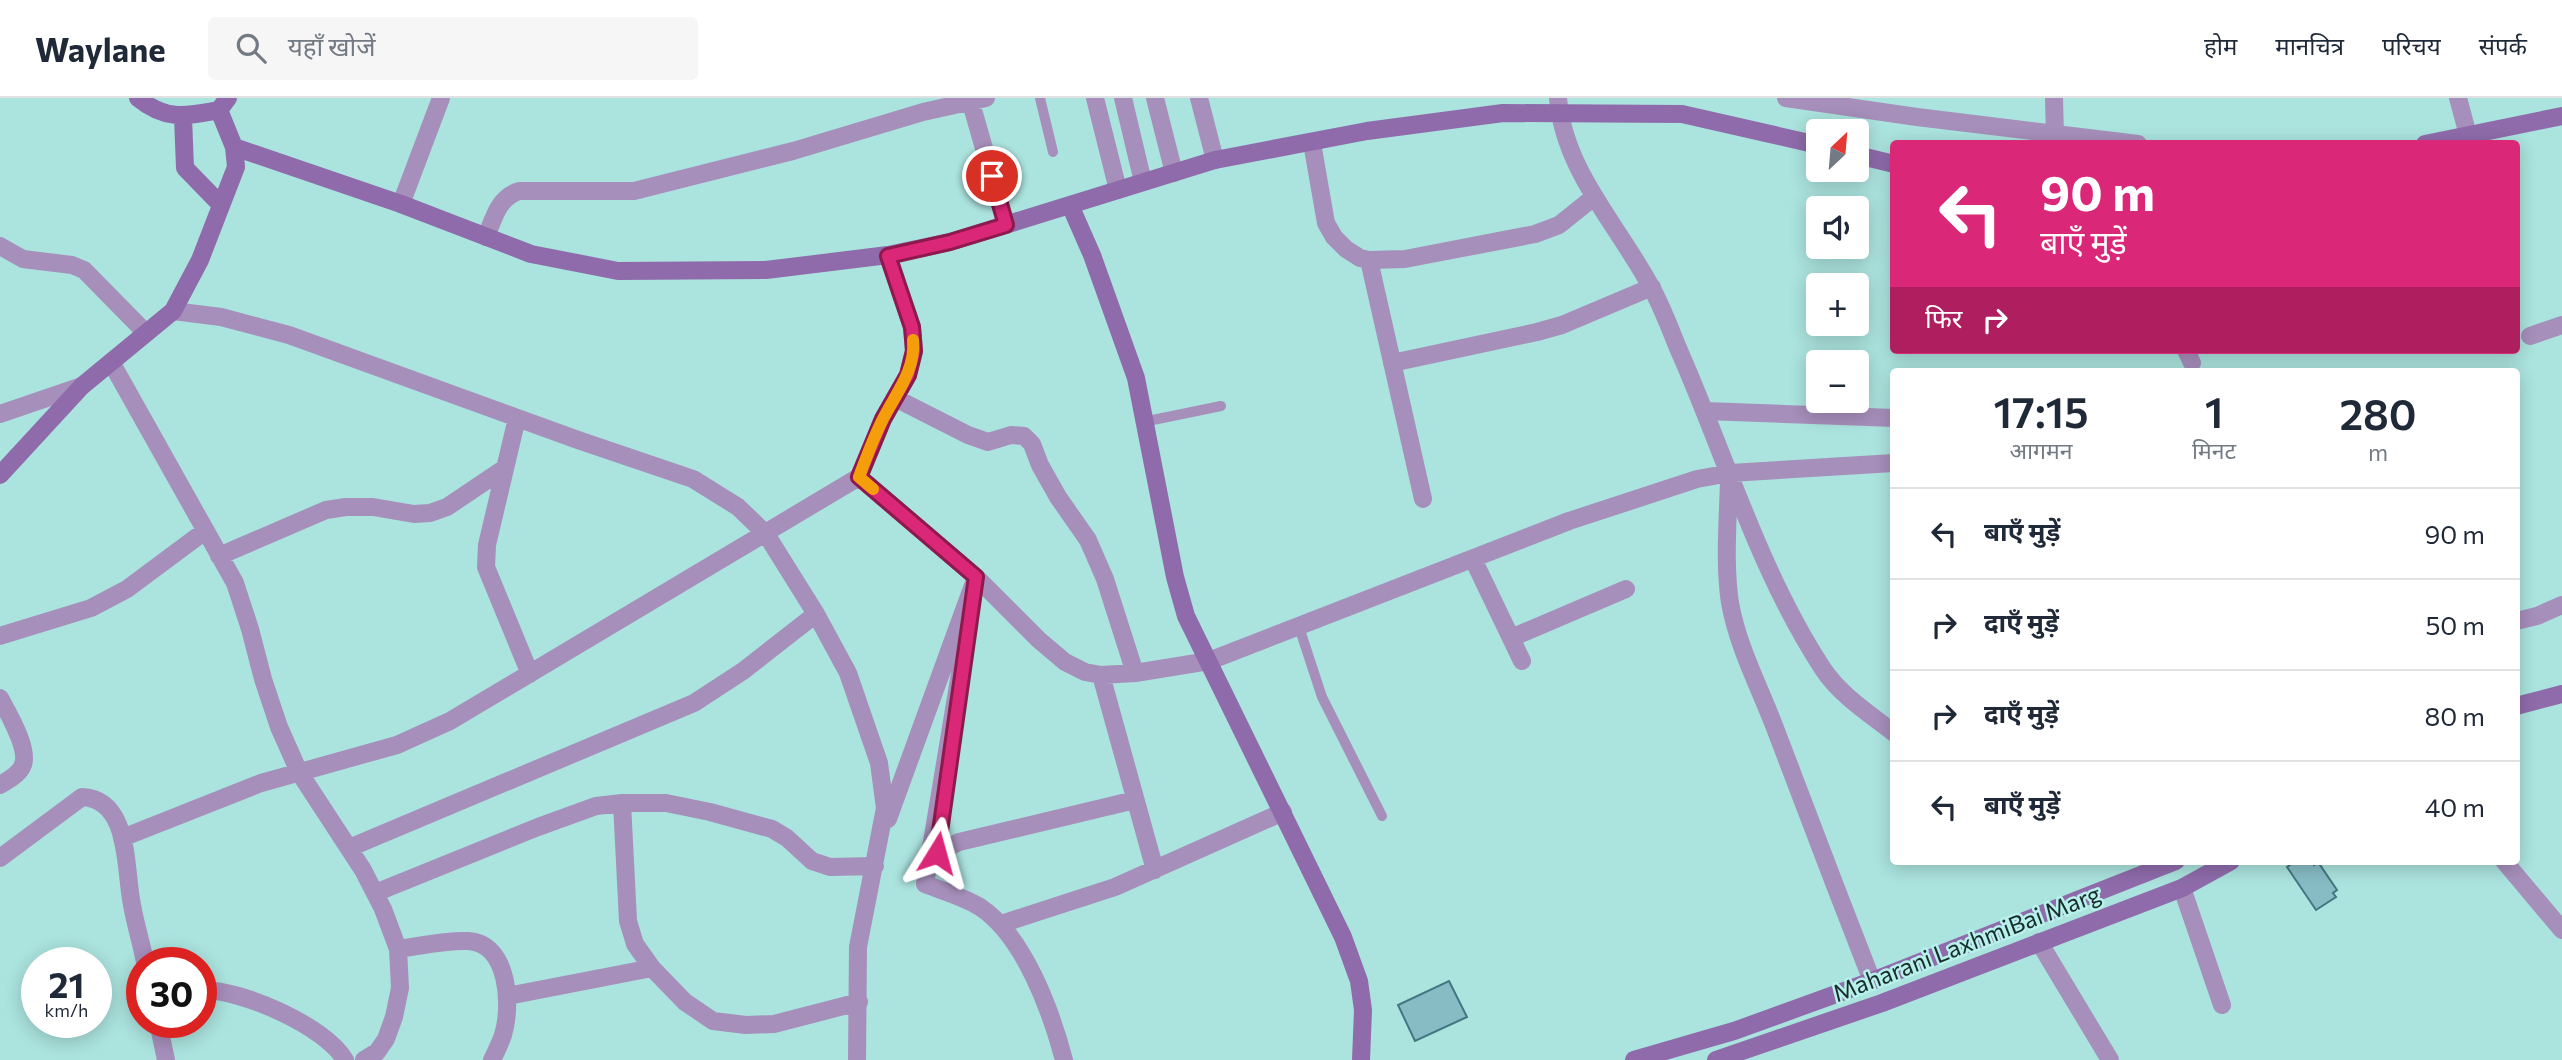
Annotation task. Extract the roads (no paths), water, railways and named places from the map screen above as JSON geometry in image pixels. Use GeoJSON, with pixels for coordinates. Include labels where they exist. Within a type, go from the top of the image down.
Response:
{"type":"FeatureCollection","features":[{"type":"Feature","properties":{"kind":"street"},"geometry":{"type":"LineString","coordinates":[[0,475],[82,386],[173,310],[200,260],[236,167],[224,104],[183,117],[153,111],[138,98]]}},
{"type":"Feature","properties":{"kind":"street"},"geometry":{"type":"LineString","coordinates":[[401,204],[441,98]]}},
{"type":"Feature","properties":{"kind":"street"},"geometry":{"type":"LineString","coordinates":[[1095,98],[1118,190]]}},
{"type":"Feature","properties":{"kind":"street"},"geometry":{"type":"LineString","coordinates":[[1123,98],[1143,183]]}},
{"type":"Feature","properties":{"kind":"street"},"geometry":{"type":"LineString","coordinates":[[1156,98],[1174,173]]}},
{"type":"Feature","properties":{"kind":"street"},"geometry":{"type":"LineString","coordinates":[[1199,98],[1215,160]]}},
{"type":"Feature","properties":{"kind":"street"},"geometry":{"type":"LineString","coordinates":[[1786,98],[2101,140]]}},
{"type":"Feature","properties":{"kind":"street"},"geometry":{"type":"LineString","coordinates":[[2054,98],[2055,135]]}},
{"type":"Feature","properties":{"kind":"street"},"geometry":{"type":"LineString","coordinates":[[2458,98],[2468,135]]}},
{"type":"Feature","properties":{"kind":"street"},"geometry":{"type":"LineString","coordinates":[[486,237],[499,207],[508,195],[519,191],[634,191],[979,100],[1006,225]]}},
{"type":"Feature","properties":{"kind":"street"},"geometry":{"type":"LineString","coordinates":[[234,147],[401,204],[531,254],[618,271],[766,270],[888,256],[950,242],[1215,160],[1504,105],[1559,105],[1682,114],[1806,142]]}},
{"type":"Feature","properties":{"kind":"street"},"geometry":{"type":"LineString","coordinates":[[1559,105],[1576,162],[1594,197],[1651,287],[1780,593],[1824,671],[1852,699],[1890,730]]}},
{"type":"Feature","properties":{"kind":"street"},"geometry":{"type":"LineString","coordinates":[[2444,140],[2562,116]]}},
{"type":"Feature","properties":{"kind":"street"},"geometry":{"type":"LineString","coordinates":[[183,117],[185,168],[221,205]]}},
{"type":"Feature","properties":{"kind":"street"},"geometry":{"type":"LineString","coordinates":[[1312,143],[1326,223],[1334,237],[1346,248],[1368,260],[1405,259],[1535,234],[1559,226],[1594,197]]}},
{"type":"Feature","properties":{"kind":"street"},"geometry":{"type":"LineString","coordinates":[[1869,158],[1890,163]]}},
{"type":"Feature","properties":{"kind":"street"},"geometry":{"type":"LineString","coordinates":[[1070,205],[1092,255],[1136,378],[1175,577],[1186,616],[1343,937],[1359,981],[1363,1010],[1361,1060]]}},
{"type":"Feature","properties":{"kind":"street"},"geometry":{"type":"LineString","coordinates":[[0,246],[23,259],[72,265],[84,270],[146,333]]}},
{"type":"Feature","properties":{"kind":"street"},"geometry":{"type":"LineString","coordinates":[[122,838],[249,787],[397,745],[450,721],[859,477],[883,419],[908,375],[914,351],[912,327],[888,256]]}},
{"type":"Feature","properties":{"kind":"street"},"geometry":{"type":"LineString","coordinates":[[1368,260],[1423,499]]}},
{"type":"Feature","properties":{"kind":"street"},"geometry":{"type":"LineString","coordinates":[[1392,363],[1562,325],[1651,287]]}},
{"type":"Feature","properties":{"kind":"street"},"geometry":{"type":"LineString","coordinates":[[173,310],[221,317],[289,335],[693,479],[738,507],[765,534],[816,614],[848,673],[879,763],[885,808],[858,947],[857,1060]]}},
{"type":"Feature","properties":{"kind":"street"},"geometry":{"type":"LineString","coordinates":[[2530,336],[2562,325]]}},
{"type":"Feature","properties":{"kind":"street"},"geometry":{"type":"LineString","coordinates":[[111,362],[235,583],[279,727],[299,772],[375,893],[398,949],[400,989],[394,1017],[386,1039],[376,1052],[364,1060]]}},
{"type":"Feature","properties":{"kind":"street"},"geometry":{"type":"LineString","coordinates":[[0,414],[82,386]]}},
{"type":"Feature","properties":{"kind":"street"},"geometry":{"type":"LineString","coordinates":[[895,398],[988,442],[1011,435],[1024,436],[1032,444],[1058,497],[1088,540],[1105,579],[1135,673]]}},
{"type":"Feature","properties":{"kind":"street"},"geometry":{"type":"LineString","coordinates":[[1705,411],[1890,418]]}},
{"type":"Feature","properties":{"kind":"street"},"geometry":{"type":"LineString","coordinates":[[517,418],[486,545],[486,567],[530,674]]}},
{"type":"Feature","properties":{"kind":"street"},"geometry":{"type":"LineString","coordinates":[[859,477],[976,577],[1065,662],[1085,672],[1101,675],[1135,673],[1209,661],[1569,521],[1698,479],[1730,473],[1890,463]]}},
{"type":"Feature","properties":{"kind":"street"},"geometry":{"type":"LineString","coordinates":[[219,556],[326,510],[373,507],[414,514],[430,513],[447,507],[505,468]]}},
{"type":"Feature","properties":{"kind":"street"},"geometry":{"type":"LineString","coordinates":[[1730,473],[1726,570],[1731,606],[1741,645],[1872,981]]}},
{"type":"Feature","properties":{"kind":"street"},"geometry":{"type":"LineString","coordinates":[[0,636],[91,608],[127,589],[205,531]]}},
{"type":"Feature","properties":{"kind":"street"},"geometry":{"type":"LineString","coordinates":[[1473,559],[1522,661]]}},
{"type":"Feature","properties":{"kind":"street"},"geometry":{"type":"LineString","coordinates":[[976,577],[937,853],[959,842],[1135,800]]}},
{"type":"Feature","properties":{"kind":"street"},"geometry":{"type":"LineString","coordinates":[[878,846],[976,577]]}},
{"type":"Feature","properties":{"kind":"street"},"geometry":{"type":"LineString","coordinates":[[976,577],[925,884],[979,906],[1013,939],[1052,1014],[1064,1060]]}},
{"type":"Feature","properties":{"kind":"street"},"geometry":{"type":"LineString","coordinates":[[1511,638],[1626,589]]}},
{"type":"Feature","properties":{"kind":"street"},"geometry":{"type":"LineString","coordinates":[[2520,620],[2562,605]]}},
{"type":"Feature","properties":{"kind":"street"},"geometry":{"type":"LineString","coordinates":[[349,848],[694,703],[743,671],[816,614]]}},
{"type":"Feature","properties":{"kind":"street"},"geometry":{"type":"LineString","coordinates":[[1101,675],[1155,870]]}},
{"type":"Feature","properties":{"kind":"street"},"geometry":{"type":"LineString","coordinates":[[2520,705],[2562,694]]}},
{"type":"Feature","properties":{"kind":"street"},"geometry":{"type":"LineString","coordinates":[[0,698],[22,746],[24,758],[23,766],[17,773],[0,785]]}},
{"type":"Feature","properties":{"kind":"street"},"geometry":{"type":"LineString","coordinates":[[0,858],[82,797],[94,797],[107,806],[116,820],[126,850],[131,900],[142,947]]}},
{"type":"Feature","properties":{"kind":"street"},"geometry":{"type":"LineString","coordinates":[[375,893],[538,827],[596,806],[622,803],[666,803],[710,812],[772,829],[787,838],[812,861],[830,867],[875,866]]}},
{"type":"Feature","properties":{"kind":"street"},"geometry":{"type":"LineString","coordinates":[[622,803],[628,921],[635,944],[652,968],[685,1002],[713,1021],[746,1025],[774,1024],[859,1002]]}},
{"type":"Feature","properties":{"kind":"street"},"geometry":{"type":"LineString","coordinates":[[1001,925],[1115,887],[1283,812]]}},
{"type":"Feature","properties":{"kind":"street"},"geometry":{"type":"LineString","coordinates":[[1634,1060],[1734,1031],[1872,981],[2166,865]]}},
{"type":"Feature","properties":{"kind":"street","name":"Maharani LaxhmiBai Marg"},"geometry":{"type":"LineString","coordinates":[[1716,1060],[1735,1057],[1882,1003],[2182,888],[2224,865]]}},
{"type":"Feature","properties":{"kind":"street"},"geometry":{"type":"LineString","coordinates":[[2507,865],[2562,930]]}},
{"type":"Feature","properties":{"kind":"street"},"geometry":{"type":"LineString","coordinates":[[2182,888],[2222,1005]]}},
{"type":"Feature","properties":{"kind":"street"},"geometry":{"type":"LineString","coordinates":[[398,949],[470,941],[490,949],[500,963],[508,996],[504,1034],[492,1060]]}},
{"type":"Feature","properties":{"kind":"street"},"geometry":{"type":"LineString","coordinates":[[2039,942],[2110,1060]]}},
{"type":"Feature","properties":{"kind":"street"},"geometry":{"type":"LineString","coordinates":[[508,996],[652,968]]}},
{"type":"Feature","properties":{"kind":"street"},"geometry":{"type":"LineString","coordinates":[[217,993],[299,1021],[322,1034],[338,1048],[345,1060]]}},
{"type":"Feature","properties":{"kind":"street"},"geometry":{"type":"LineString","coordinates":[[161,1038],[166,1060]]}},
{"type":"Feature","properties":{"kind":"lane"},"geometry":{"type":"LineString","coordinates":[[1040,98],[1053,152]]}},
{"type":"Feature","properties":{"kind":"lane"},"geometry":{"type":"LineString","coordinates":[[1143,422],[1221,406]]}},
{"type":"Feature","properties":{"kind":"lane"},"geometry":{"type":"LineString","coordinates":[[1299,627],[1322,697],[1382,816]]}}]}
